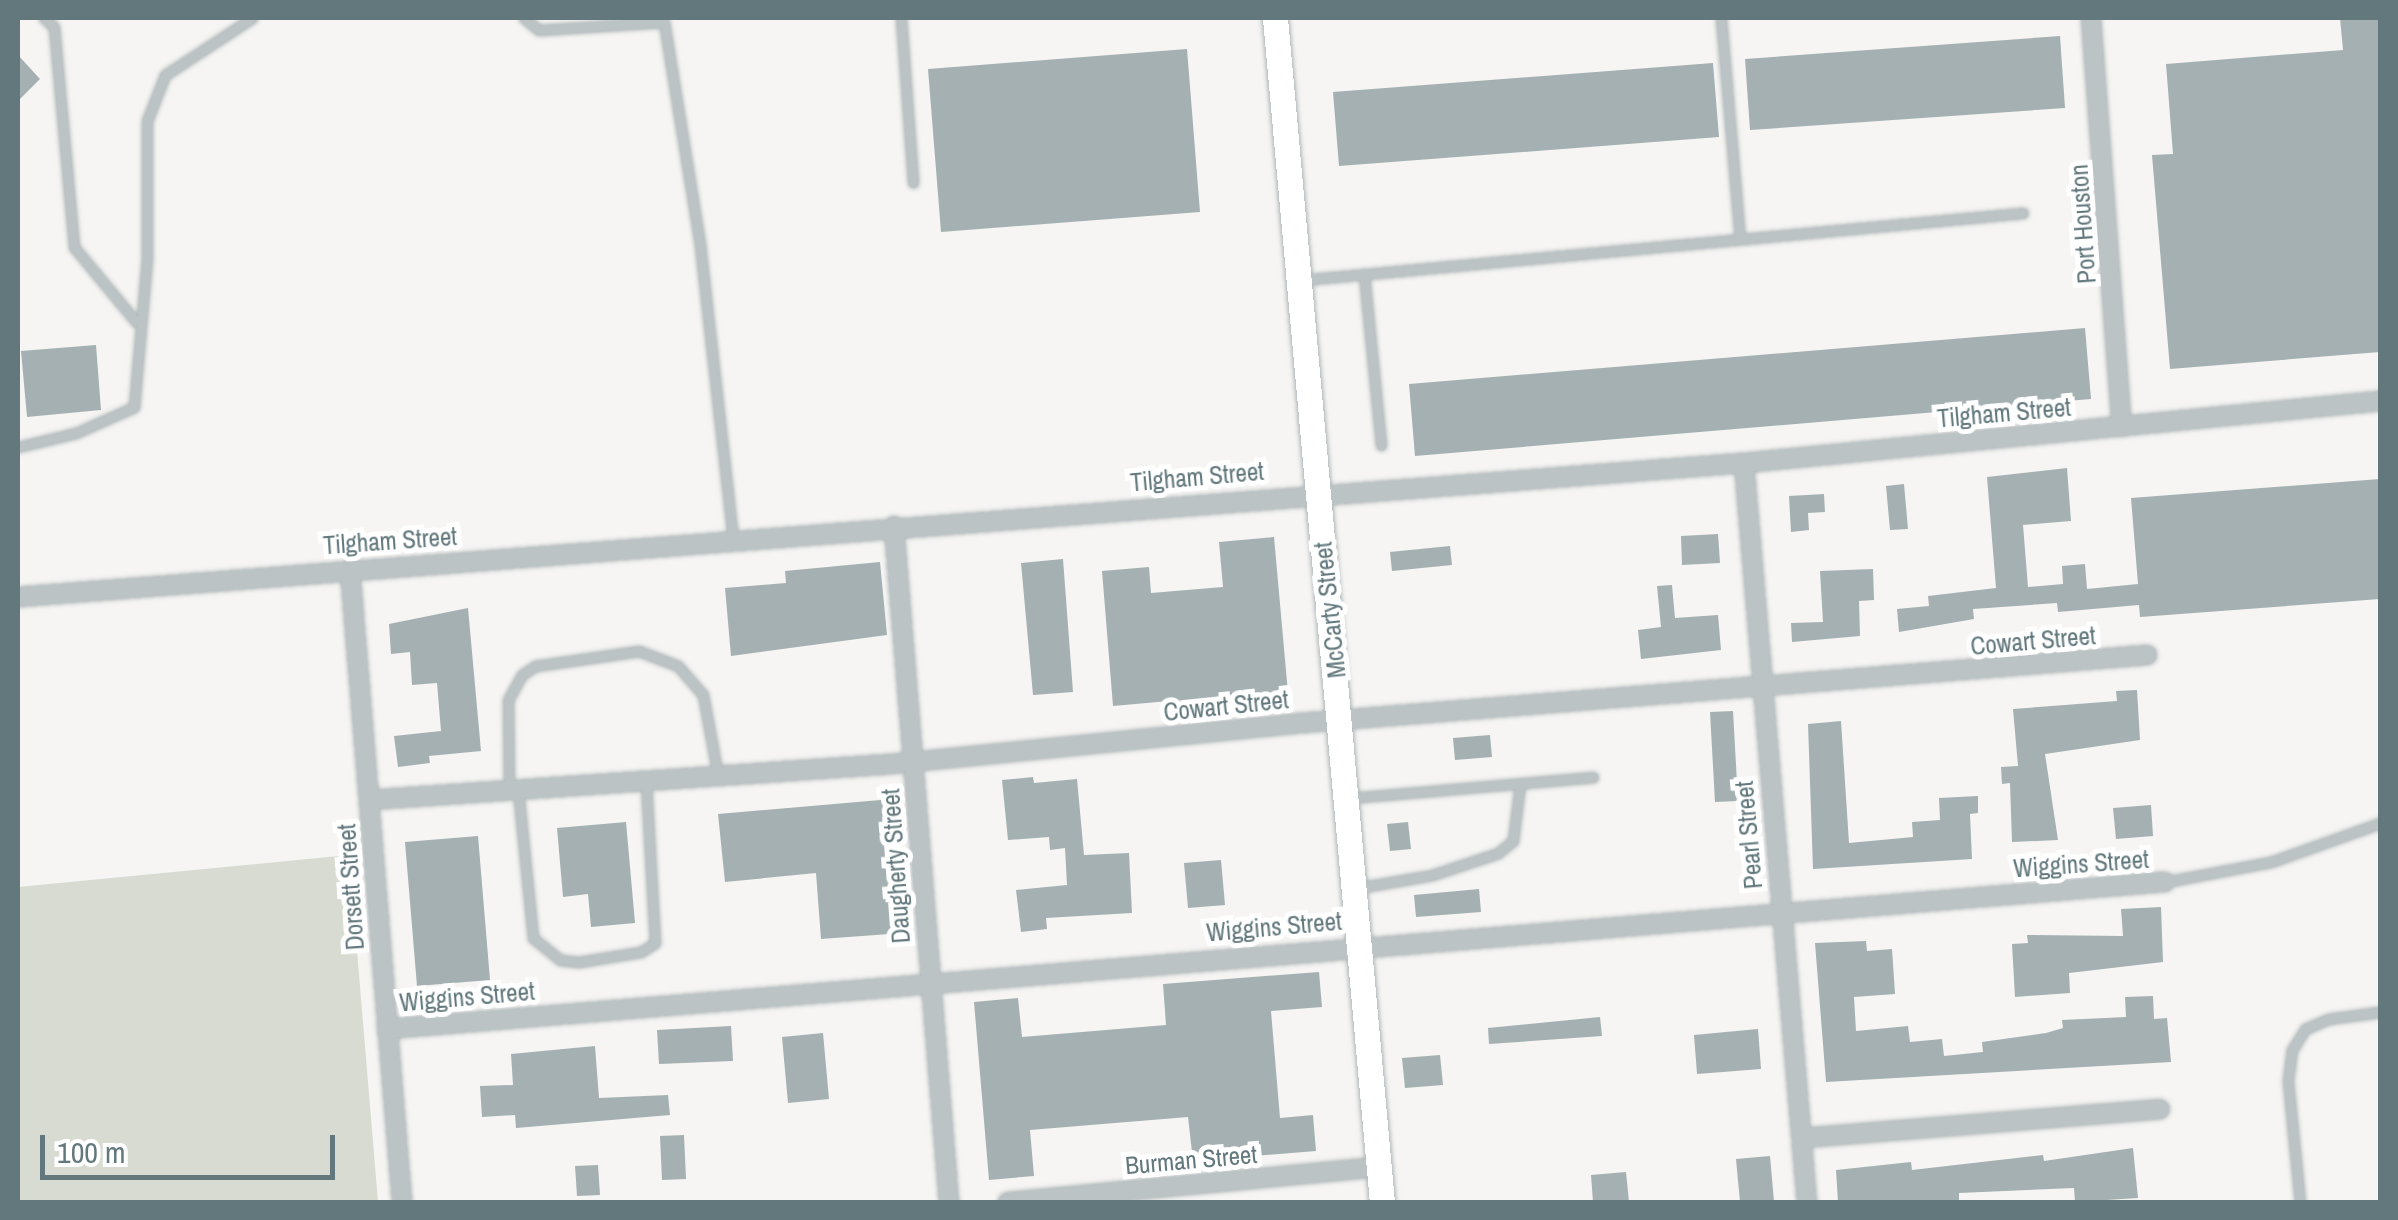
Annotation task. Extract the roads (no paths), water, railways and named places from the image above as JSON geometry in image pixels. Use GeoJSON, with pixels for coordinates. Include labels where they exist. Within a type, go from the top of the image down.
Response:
{"type":"FeatureCollection","features":[{"type":"Feature","properties":{"kind":"main road","name":"McCarty Street"},"geometry":{"type":"LineString","coordinates":[[1275,18],[1382,1202]]}},
{"type":"Feature","properties":{"kind":"street","name":"Port Houston"},"geometry":{"type":"LineString","coordinates":[[2091,18],[2122,428]]}},
{"type":"Feature","properties":{"kind":"street","name":"Tilgham Street"},"geometry":{"type":"LineString","coordinates":[[18,598],[1318,492],[1744,463],[2380,401]]}},
{"type":"Feature","properties":{"kind":"street","name":"Pearl Street"},"geometry":{"type":"LineString","coordinates":[[1744,463],[1760,691],[1806,1202]]}},
{"type":"Feature","properties":{"kind":"street","name":"Daugherty Street"},"geometry":{"type":"LineString","coordinates":[[894,526],[949,1202]]}},
{"type":"Feature","properties":{"kind":"street","name":"Dorsett Street"},"geometry":{"type":"LineString","coordinates":[[350,568],[402,1202]]}},
{"type":"Feature","properties":{"kind":"street","name":"Cowart Street"},"geometry":{"type":"LineString","coordinates":[[369,800],[914,762],[1341,721],[1760,691],[2147,655]]}},
{"type":"Feature","properties":{"kind":"street","name":"Wiggins Street"},"geometry":{"type":"LineString","coordinates":[[386,1029],[1358,945],[2166,882]]}},
{"type":"Feature","properties":{"kind":"street"},"geometry":{"type":"LineString","coordinates":[[1802,1138],[2160,1109]]}},
{"type":"Feature","properties":{"kind":"street","name":"Burman Street"},"geometry":{"type":"LineString","coordinates":[[1008,1202],[1380,1167]]}},
{"type":"Feature","properties":{"kind":"lane"},"geometry":{"type":"LineString","coordinates":[[44,18],[54,27],[74,247],[137,323]]}},
{"type":"Feature","properties":{"kind":"lane"},"geometry":{"type":"LineString","coordinates":[[18,447],[76,433],[134,407],[137,323],[147,257],[146,121],[165,75],[252,18]]}},
{"type":"Feature","properties":{"kind":"lane"},"geometry":{"type":"LineString","coordinates":[[524,18],[538,30],[664,22],[700,245],[734,540]]}},
{"type":"Feature","properties":{"kind":"lane"},"geometry":{"type":"LineString","coordinates":[[901,18],[913,184]]}},
{"type":"Feature","properties":{"kind":"lane"},"geometry":{"type":"LineString","coordinates":[[1721,18],[1740,240]]}},
{"type":"Feature","properties":{"kind":"lane"},"geometry":{"type":"LineString","coordinates":[[1299,280],[2023,213]]}},
{"type":"Feature","properties":{"kind":"lane"},"geometry":{"type":"LineString","coordinates":[[1364,274],[1381,445]]}},
{"type":"Feature","properties":{"kind":"lane"},"geometry":{"type":"LineString","coordinates":[[646,781],[655,943],[641,952],[579,962],[560,960],[533,938],[513,790],[508,700],[522,675],[535,666],[639,651],[678,666],[703,694],[718,776]]}},
{"type":"Feature","properties":{"kind":"lane"},"geometry":{"type":"LineString","coordinates":[[1347,798],[1593,777]]}},
{"type":"Feature","properties":{"kind":"lane"},"geometry":{"type":"LineString","coordinates":[[1354,889],[1432,875],[1498,854],[1513,841],[1520,784]]}},
{"type":"Feature","properties":{"kind":"lane"},"geometry":{"type":"LineString","coordinates":[[2166,882],[2271,862],[2380,823]]}},
{"type":"Feature","properties":{"kind":"lane"},"geometry":{"type":"LineString","coordinates":[[2300,1202],[2288,1080],[2292,1050],[2317,1024],[2380,1012]]}}]}
